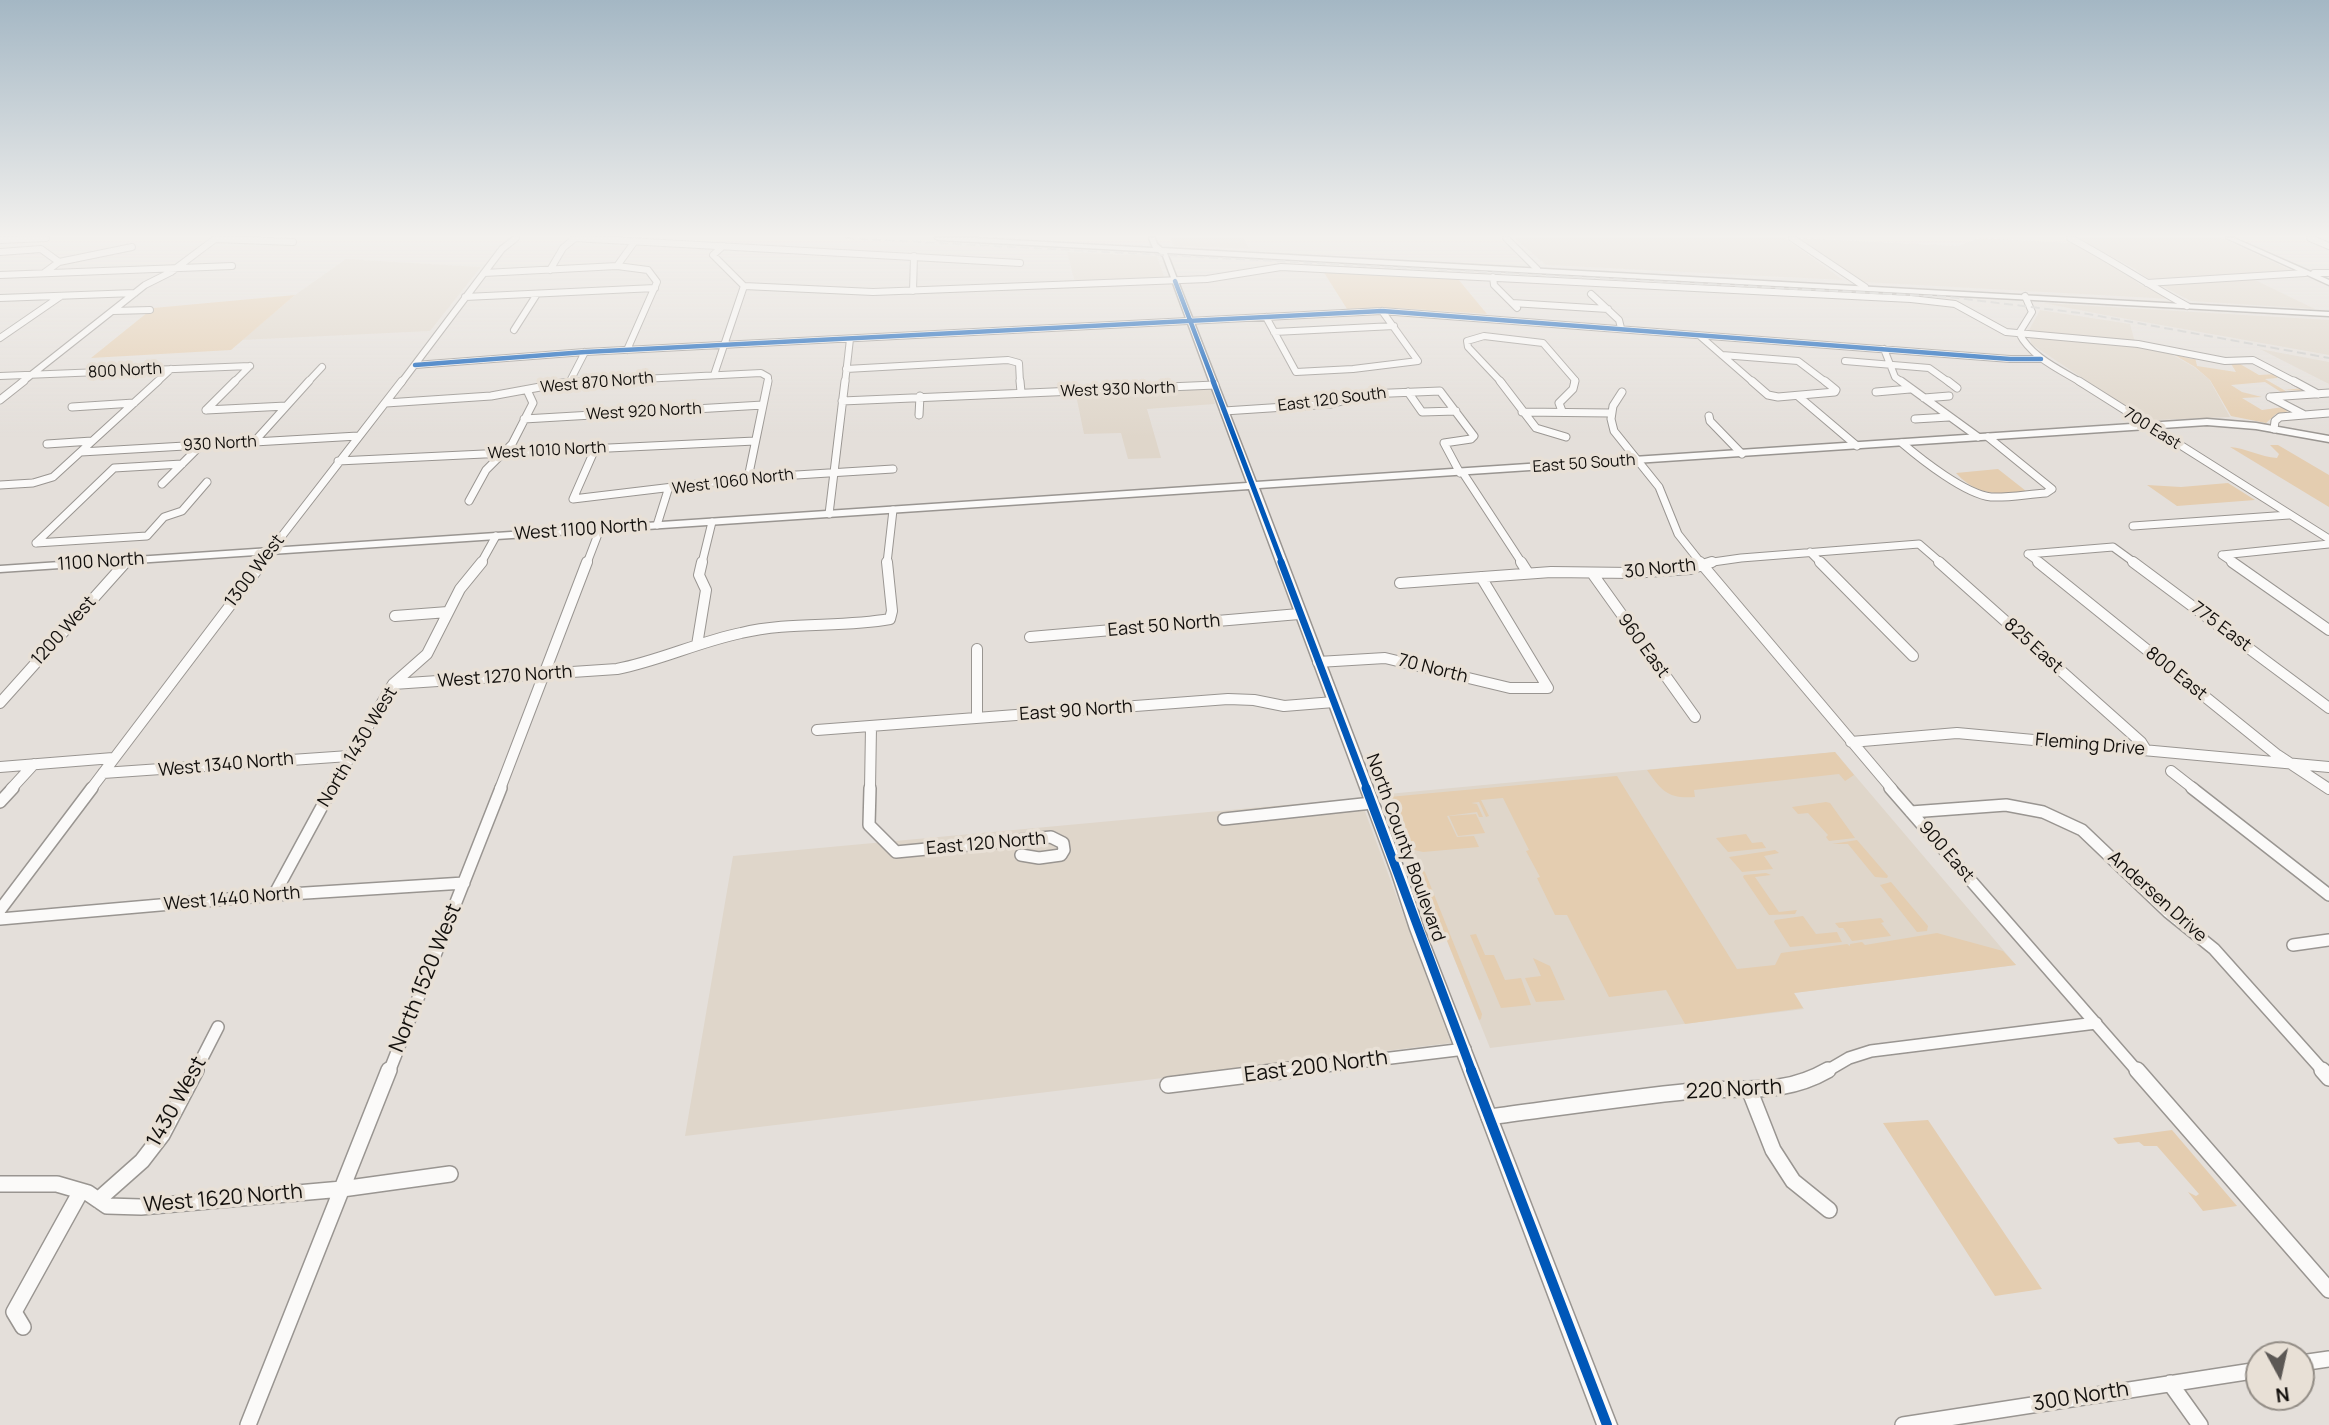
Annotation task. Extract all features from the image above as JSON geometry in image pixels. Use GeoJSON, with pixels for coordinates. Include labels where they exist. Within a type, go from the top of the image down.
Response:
{"type":"FeatureCollection","features":[{"type":"Feature","properties":{"kind":"main road","name":"North County Boulevard"},"geometry":{"type":"LineString","coordinates":[[1184,304],[1417,929],[1607,1425]]}},
{"type":"Feature","properties":{"kind":"main road"},"geometry":{"type":"LineString","coordinates":[[2163,304],[2329,314]]}},
{"type":"Feature","properties":{"kind":"main road","name":"East 50 South"},"geometry":{"type":"LineString","coordinates":[[961,505],[2207,422],[2274,429],[2329,439]]}},
{"type":"Feature","properties":{"kind":"main road","name":"West 1100 North"},"geometry":{"type":"LineString","coordinates":[[201,555],[961,505]]}},
{"type":"Feature","properties":{"kind":"main road","name":"1100 North"},"geometry":{"type":"LineString","coordinates":[[0,569],[201,555]]}},
{"type":"Feature","properties":{"kind":"street"},"geometry":{"type":"LineString","coordinates":[[0,338],[49,304]]}},
{"type":"Feature","properties":{"kind":"street"},"geometry":{"type":"LineString","coordinates":[[0,400],[120,304]]}},
{"type":"Feature","properties":{"kind":"street","name":"1300 West"},"geometry":{"type":"LineString","coordinates":[[0,910],[338,461],[459,304]]}},
{"type":"Feature","properties":{"kind":"street"},"geometry":{"type":"LineString","coordinates":[[514,330],[530,304]]}},
{"type":"Feature","properties":{"kind":"street"},"geometry":{"type":"LineString","coordinates":[[626,350],[647,304]]}},
{"type":"Feature","properties":{"kind":"street"},"geometry":{"type":"LineString","coordinates":[[714,375],[738,304]]}},
{"type":"Feature","properties":{"kind":"street"},"geometry":{"type":"LineString","coordinates":[[1513,304],[1608,309]]}},
{"type":"Feature","properties":{"kind":"street"},"geometry":{"type":"LineString","coordinates":[[1603,304],[1619,320],[1621,328]]}},
{"type":"Feature","properties":{"kind":"street"},"geometry":{"type":"LineString","coordinates":[[1953,304],[1999,331],[2143,346],[2216,360],[2253,360],[2318,394]]}},
{"type":"Feature","properties":{"kind":"street"},"geometry":{"type":"LineString","coordinates":[[2019,333],[2032,312],[2029,304]]}},
{"type":"Feature","properties":{"kind":"street"},"geometry":{"type":"LineString","coordinates":[[112,311],[150,310]]}},
{"type":"Feature","properties":{"kind":"street"},"geometry":{"type":"LineString","coordinates":[[1266,317],[1296,372],[1353,369],[1418,361],[1382,311]]}},
{"type":"Feature","properties":{"kind":"street"},"geometry":{"type":"LineString","coordinates":[[415,365],[585,352],[1382,311],[2041,359]]}},
{"type":"Feature","properties":{"kind":"street"},"geometry":{"type":"LineString","coordinates":[[1493,318],[1493,334]]}},
{"type":"Feature","properties":{"kind":"street"},"geometry":{"type":"LineString","coordinates":[[1274,332],[1394,326]]}},
{"type":"Feature","properties":{"kind":"street","name":"700 East"},"geometry":{"type":"LineString","coordinates":[[2019,333],[2028,349],[2041,359],[2329,542]]}},
{"type":"Feature","properties":{"kind":"street"},"geometry":{"type":"LineString","coordinates":[[1566,411],[1559,403],[1573,389],[1575,380],[1545,344],[1493,334],[1471,338],[1467,345],[1497,377],[1522,412],[1539,430],[1566,437]]}},
{"type":"Feature","properties":{"kind":"street"},"geometry":{"type":"LineString","coordinates":[[1700,336],[1768,395],[1798,396],[1836,390],[1801,362],[1723,355]]}},
{"type":"Feature","properties":{"kind":"street"},"geometry":{"type":"LineString","coordinates":[[830,514],[850,339]]}},
{"type":"Feature","properties":{"kind":"street"},"geometry":{"type":"LineString","coordinates":[[1884,349],[1895,377],[1949,417],[1983,437],[2052,489],[2046,493],[1992,497],[1977,494],[1943,470],[1920,458],[1902,443]]}},
{"type":"Feature","properties":{"kind":"street"},"geometry":{"type":"LineString","coordinates":[[569,383],[585,352]]}},
{"type":"Feature","properties":{"kind":"street"},"geometry":{"type":"LineString","coordinates":[[842,401],[1021,392],[1018,363],[1009,360],[846,369]]}},
{"type":"Feature","properties":{"kind":"street"},"geometry":{"type":"LineString","coordinates":[[1845,362],[1929,368],[1957,388]]}},
{"type":"Feature","properties":{"kind":"street","name":"800 North"},"geometry":{"type":"LineString","coordinates":[[0,376],[251,364],[206,410],[286,406]]}},
{"type":"Feature","properties":{"kind":"street"},"geometry":{"type":"LineString","coordinates":[[254,442],[322,367]]}},
{"type":"Feature","properties":{"kind":"street"},"geometry":{"type":"LineString","coordinates":[[0,485],[45,481],[68,464],[171,369]]}},
{"type":"Feature","properties":{"kind":"street","name":"West 870 North"},"geometry":{"type":"LineString","coordinates":[[386,402],[491,396],[569,383],[753,372],[766,375],[768,381],[763,405]]}},
{"type":"Feature","properties":{"kind":"street","name":"West 930 North"},"geometry":{"type":"LineString","coordinates":[[1021,392],[1215,385]]}},
{"type":"Feature","properties":{"kind":"street"},"geometry":{"type":"LineString","coordinates":[[1876,392],[1910,389]]}},
{"type":"Feature","properties":{"kind":"street"},"geometry":{"type":"LineString","coordinates":[[469,501],[486,470],[512,444],[533,403],[527,390]]}},
{"type":"Feature","properties":{"kind":"street","name":"East 120 South"},"geometry":{"type":"LineString","coordinates":[[1224,411],[1331,404],[1367,394],[1440,391],[1456,411]]}},
{"type":"Feature","properties":{"kind":"street"},"geometry":{"type":"LineString","coordinates":[[1408,392],[1422,412],[1456,411],[1475,438],[1444,443],[1528,573]]}},
{"type":"Feature","properties":{"kind":"street"},"geometry":{"type":"LineString","coordinates":[[1522,412],[1566,411],[1610,415],[1622,392]]}},
{"type":"Feature","properties":{"kind":"street"},"geometry":{"type":"LineString","coordinates":[[2303,415],[2270,397],[2329,393]]}},
{"type":"Feature","properties":{"kind":"street"},"geometry":{"type":"LineString","coordinates":[[919,415],[920,396]]}},
{"type":"Feature","properties":{"kind":"street"},"geometry":{"type":"LineString","coordinates":[[1798,396],[1857,446]]}},
{"type":"Feature","properties":{"kind":"street"},"geometry":{"type":"LineString","coordinates":[[1923,398],[1949,397]]}},
{"type":"Feature","properties":{"kind":"street"},"geometry":{"type":"LineString","coordinates":[[72,407],[135,403]]}},
{"type":"Feature","properties":{"kind":"street"},"geometry":{"type":"LineString","coordinates":[[748,478],[763,405]]}},
{"type":"Feature","properties":{"kind":"street","name":"West 920 North"},"geometry":{"type":"LineString","coordinates":[[524,419],[763,405]]}},
{"type":"Feature","properties":{"kind":"street"},"geometry":{"type":"LineString","coordinates":[[2274,429],[2275,421],[2280,417],[2329,413]]}},
{"type":"Feature","properties":{"kind":"street","name":"900 East"},"geometry":{"type":"LineString","coordinates":[[1610,415],[1616,437],[1661,491],[1675,532],[1702,566],[1911,812],[2329,1290]]}},
{"type":"Feature","properties":{"kind":"street"},"geometry":{"type":"LineString","coordinates":[[1709,416],[1710,421],[1742,454]]}},
{"type":"Feature","properties":{"kind":"street"},"geometry":{"type":"LineString","coordinates":[[1914,419],[1949,417]]}},
{"type":"Feature","properties":{"kind":"street","name":"930 North"},"geometry":{"type":"LineString","coordinates":[[81,452],[358,436]]}},
{"type":"Feature","properties":{"kind":"street"},"geometry":{"type":"LineString","coordinates":[[47,444],[93,441]]}},
{"type":"Feature","properties":{"kind":"street","name":"West 1010 North"},"geometry":{"type":"LineString","coordinates":[[338,461],[755,441]]}},
{"type":"Feature","properties":{"kind":"street"},"geometry":{"type":"LineString","coordinates":[[162,484],[202,444]]}},
{"type":"Feature","properties":{"kind":"street","name":"West 1060 North"},"geometry":{"type":"LineString","coordinates":[[595,449],[573,499],[668,490],[748,478],[893,469]]}},
{"type":"Feature","properties":{"kind":"street"},"geometry":{"type":"LineString","coordinates":[[182,464],[114,468],[36,543],[147,536],[164,517],[182,511],[207,482]]}},
{"type":"Feature","properties":{"kind":"street"},"geometry":{"type":"LineString","coordinates":[[657,525],[668,490]]}},
{"type":"Feature","properties":{"kind":"street","name":"West 1270 North"},"geometry":{"type":"LineString","coordinates":[[393,684],[617,669],[652,662],[743,632],[815,623],[856,623],[890,619],[892,611],[887,566],[893,510]]}},
{"type":"Feature","properties":{"kind":"street"},"geometry":{"type":"LineString","coordinates":[[2133,526],[2290,515]]}},
{"type":"Feature","properties":{"kind":"street"},"geometry":{"type":"LineString","coordinates":[[697,645],[706,590],[699,575],[712,522]]}},
{"type":"Feature","properties":{"kind":"street","name":"North 1520 West"},"geometry":{"type":"LineString","coordinates":[[248,1425],[464,883],[600,529]]}},
{"type":"Feature","properties":{"kind":"street","name":"North 1430 West"},"geometry":{"type":"LineString","coordinates":[[274,895],[349,755],[393,684],[427,654],[460,589],[479,567],[496,536]]}},
{"type":"Feature","properties":{"kind":"street"},"geometry":{"type":"LineString","coordinates":[[2329,542],[2222,555],[2329,631]]}},
{"type":"Feature","properties":{"kind":"street","name":"30 North"},"geometry":{"type":"LineString","coordinates":[[1400,583],[1528,573],[1643,573],[1695,569],[1741,558],[1919,544]]}},
{"type":"Feature","properties":{"kind":"street","name":"825 East"},"geometry":{"type":"LineString","coordinates":[[1919,544],[2141,742],[2146,750]]}},
{"type":"Feature","properties":{"kind":"street","name":"775 East"},"geometry":{"type":"LineString","coordinates":[[2028,554],[2113,547],[2329,708]]}},
{"type":"Feature","properties":{"kind":"street"},"geometry":{"type":"LineString","coordinates":[[1810,552],[1913,656]]}},
{"type":"Feature","properties":{"kind":"street","name":"800 East"},"geometry":{"type":"LineString","coordinates":[[2028,554],[2276,754],[2329,789]]}},
{"type":"Feature","properties":{"kind":"street","name":"1200 West"},"geometry":{"type":"LineString","coordinates":[[0,703],[128,560]]}},
{"type":"Feature","properties":{"kind":"street","name":"960 East"},"geometry":{"type":"LineString","coordinates":[[1592,573],[1695,718]]}},
{"type":"Feature","properties":{"kind":"street","name":"70 North"},"geometry":{"type":"LineString","coordinates":[[1318,662],[1385,658],[1510,688],[1548,688],[1480,577]]}},
{"type":"Feature","properties":{"kind":"street"},"geometry":{"type":"LineString","coordinates":[[395,616],[448,612]]}},
{"type":"Feature","properties":{"kind":"street","name":"East 50 North"},"geometry":{"type":"LineString","coordinates":[[1030,637],[1299,614]]}},
{"type":"Feature","properties":{"kind":"street"},"geometry":{"type":"LineString","coordinates":[[977,649],[977,717]]}},
{"type":"Feature","properties":{"kind":"street","name":"East 90 North"},"geometry":{"type":"LineString","coordinates":[[817,730],[1228,699],[1254,700],[1284,706],[1334,702]]}},
{"type":"Feature","properties":{"kind":"street","name":"East 120 North"},"geometry":{"type":"LineString","coordinates":[[872,727],[869,825],[896,852],[1051,836],[1062,843],[1064,850],[1061,855],[1050,857],[1021,855]]}},
{"type":"Feature","properties":{"kind":"street","name":"Fleming Drive"},"geometry":{"type":"LineString","coordinates":[[1852,742],[1957,733],[2329,766]]}},
{"type":"Feature","properties":{"kind":"street","name":"West 1340 North"},"geometry":{"type":"LineString","coordinates":[[103,773],[349,755]]}},
{"type":"Feature","properties":{"kind":"street"},"geometry":{"type":"LineString","coordinates":[[0,767],[113,758]]}},
{"type":"Feature","properties":{"kind":"street"},"geometry":{"type":"LineString","coordinates":[[0,802],[34,764]]}},
{"type":"Feature","properties":{"kind":"street"},"geometry":{"type":"LineString","coordinates":[[2171,771],[2329,895]]}},
{"type":"Feature","properties":{"kind":"street"},"geometry":{"type":"LineString","coordinates":[[1224,819],[1372,803]]}},
{"type":"Feature","properties":{"kind":"street","name":"Andersen Drive"},"geometry":{"type":"LineString","coordinates":[[1911,812],[2006,805],[2043,812],[2082,830],[2168,912],[2219,954],[2249,992],[2329,1078]]}},
{"type":"Feature","properties":{"kind":"street","name":"West 1440 North"},"geometry":{"type":"LineString","coordinates":[[0,919],[274,895],[464,883]]}},
{"type":"Feature","properties":{"kind":"street"},"geometry":{"type":"LineString","coordinates":[[2293,945],[2329,940]]}},
{"type":"Feature","properties":{"kind":"street","name":"220 North"},"geometry":{"type":"LineString","coordinates":[[1489,1117],[1705,1089],[1769,1090],[1806,1083],[1844,1059],[1871,1051],[2096,1023]]}},
{"type":"Feature","properties":{"kind":"street","name":"1430 West"},"geometry":{"type":"LineString","coordinates":[[98,1200],[142,1161],[162,1135],[218,1027]]}},
{"type":"Feature","properties":{"kind":"street","name":"East 200 North"},"geometry":{"type":"LineString","coordinates":[[1168,1085],[1465,1049]]}},
{"type":"Feature","properties":{"kind":"street"},"geometry":{"type":"LineString","coordinates":[[1749,1089],[1773,1150],[1793,1181],[1829,1210]]}},
{"type":"Feature","properties":{"kind":"street","name":"West 1620 North"},"geometry":{"type":"LineString","coordinates":[[0,1184],[57,1184],[81,1191],[107,1206],[141,1207],[342,1189],[450,1174]]}},
{"type":"Feature","properties":{"kind":"street"},"geometry":{"type":"LineString","coordinates":[[23,1327],[14,1312],[81,1191]]}},
{"type":"Feature","properties":{"kind":"street","name":"300 North"},"geometry":{"type":"LineString","coordinates":[[1903,1425],[2245,1372]]}},
{"type":"Feature","properties":{"kind":"street"},"geometry":{"type":"LineString","coordinates":[[2170,1383],[2200,1425]]}},
{"type":"Feature","properties":{"kind":"shaded area"},"geometry":{"type":"Polygon","coordinates":[[[191,304],[284,304],[231,350],[91,358],[153,308],[191,304]]]}},
{"type":"Feature","properties":{"kind":"shaded area"},"geometry":{"type":"Polygon","coordinates":[[[284,304],[451,304],[430,331],[242,340],[284,304]]]}},
{"type":"Feature","properties":{"kind":"shaded area"},"geometry":{"type":"Polygon","coordinates":[[[1344,304],[1479,304],[1487,314],[1398,308],[1347,309],[1344,304]]]}},
{"type":"Feature","properties":{"kind":"shaded area"},"geometry":{"type":"Polygon","coordinates":[[[2051,304],[2329,320],[2329,355],[2051,304]]]}},
{"type":"Feature","properties":{"kind":"shaded area"},"geometry":{"type":"Polygon","coordinates":[[[2245,304],[2306,304],[2315,309],[2245,304]]]}},
{"type":"Feature","properties":{"kind":"shaded area"},"geometry":{"type":"Polygon","coordinates":[[[2040,310],[2130,324],[2136,346],[2162,349],[2209,379],[2230,417],[2156,420],[2143,418],[2031,344],[2029,330],[2040,310]]]}},
{"type":"Feature","properties":{"kind":"shaded area"},"geometry":{"type":"Polygon","coordinates":[[[2260,349],[2329,362],[2329,384],[2260,349]]]}},
{"type":"Feature","properties":{"kind":"shaded area"},"geometry":{"type":"Polygon","coordinates":[[[2173,354],[2192,359],[2195,357],[2197,366],[2236,372],[2230,362],[2254,363],[2240,364],[2259,375],[2276,374],[2274,375],[2278,378],[2265,379],[2288,393],[2284,394],[2265,382],[2231,385],[2242,392],[2262,397],[2242,398],[2262,410],[2284,407],[2289,411],[2276,414],[2266,423],[2231,416],[2210,380],[2173,354]]]}},
{"type":"Feature","properties":{"kind":"shaded area"},"geometry":{"type":"Polygon","coordinates":[[[2303,388],[2308,391],[2284,390],[2303,388]]]}},
{"type":"Feature","properties":{"kind":"shaded area"},"geometry":{"type":"Polygon","coordinates":[[[1211,389],[1215,404],[1147,409],[1161,458],[1128,459],[1121,433],[1084,434],[1076,395],[1211,389]]]}},
{"type":"Feature","properties":{"kind":"shaded area"},"geometry":{"type":"Polygon","coordinates":[[[2270,445],[2278,445],[2329,475],[2329,507],[2230,447],[2277,458],[2279,454],[2270,445]]]}},
{"type":"Feature","properties":{"kind":"shaded area"},"geometry":{"type":"Polygon","coordinates":[[[1998,469],[2026,491],[2006,493],[1980,490],[1956,473],[1998,469]]]}},
{"type":"Feature","properties":{"kind":"shaded area"},"geometry":{"type":"Polygon","coordinates":[[[2228,483],[2255,500],[2177,506],[2147,485],[2181,487],[2228,483]]]}},
{"type":"Feature","properties":{"kind":"shaded area"},"geometry":{"type":"Polygon","coordinates":[[[1835,752],[2016,965],[1794,993],[1804,1009],[1490,1048],[1388,794],[1835,752]]]}},
{"type":"Feature","properties":{"kind":"shaded area"},"geometry":{"type":"Polygon","coordinates":[[[1835,752],[1854,775],[1845,781],[1839,774],[1694,790],[1695,797],[1672,795],[1657,784],[1647,770],[1835,752]]]}},
{"type":"Feature","properties":{"kind":"shaded area"},"geometry":{"type":"Polygon","coordinates":[[[1617,776],[1737,969],[1775,965],[1781,953],[1847,944],[1850,946],[1862,942],[1865,945],[1937,933],[2003,951],[2016,965],[1794,993],[1803,1008],[1685,1024],[1666,990],[1609,997],[1567,915],[1555,915],[1526,851],[1529,850],[1503,798],[1481,800],[1489,816],[1486,817],[1479,802],[1471,803],[1477,804],[1483,817],[1479,817],[1477,812],[1447,816],[1457,837],[1474,836],[1479,847],[1423,852],[1410,849],[1389,797],[1617,776]]]}},
{"type":"Feature","properties":{"kind":"shaded area"},"geometry":{"type":"Polygon","coordinates":[[[1360,798],[1451,1043],[685,1136],[733,856],[1360,798]]]}},
{"type":"Feature","properties":{"kind":"shaded area"},"geometry":{"type":"Polygon","coordinates":[[[1830,803],[1855,838],[1829,841],[1826,837],[1828,835],[1808,813],[1798,814],[1792,807],[1830,803]]]}},
{"type":"Feature","properties":{"kind":"shaded area"},"geometry":{"type":"Polygon","coordinates":[[[1476,814],[1485,833],[1458,836],[1449,816],[1476,814]]]}},
{"type":"Feature","properties":{"kind":"shaded area"},"geometry":{"type":"Polygon","coordinates":[[[1746,834],[1752,843],[1762,842],[1766,848],[1728,852],[1716,838],[1746,834]]]}},
{"type":"Feature","properties":{"kind":"shaded area"},"geometry":{"type":"Polygon","coordinates":[[[1857,840],[1887,878],[1875,877],[1848,844],[1832,844],[1857,840]]]}},
{"type":"Feature","properties":{"kind":"shaded area"},"geometry":{"type":"Polygon","coordinates":[[[1775,850],[1779,853],[1764,856],[1773,869],[1742,872],[1729,857],[1775,850]]]}},
{"type":"Feature","properties":{"kind":"shaded area"},"geometry":{"type":"Polygon","coordinates":[[[1420,868],[1425,872],[1482,1014],[1479,1020],[1419,871],[1420,868]]]}},
{"type":"Feature","properties":{"kind":"shaded area"},"geometry":{"type":"Polygon","coordinates":[[[1766,873],[1771,875],[1755,877],[1779,912],[1797,910],[1795,914],[1769,915],[1743,877],[1766,873]]]}},
{"type":"Feature","properties":{"kind":"shaded area"},"geometry":{"type":"Polygon","coordinates":[[[1891,882],[1928,926],[1927,931],[1917,932],[1880,885],[1891,882]]]}},
{"type":"Feature","properties":{"kind":"shaded area"},"geometry":{"type":"Polygon","coordinates":[[[1803,916],[1816,934],[1837,932],[1842,942],[1790,947],[1774,922],[1803,916]]]}},
{"type":"Feature","properties":{"kind":"shaded area"},"geometry":{"type":"Polygon","coordinates":[[[1881,918],[1884,922],[1881,923],[1891,936],[1852,941],[1843,928],[1839,928],[1835,923],[1881,918]]]}},
{"type":"Feature","properties":{"kind":"shaded area"},"geometry":{"type":"Polygon","coordinates":[[[1476,934],[1485,955],[1494,955],[1505,980],[1521,978],[1531,1005],[1501,1008],[1470,935],[1476,934]]]}},
{"type":"Feature","properties":{"kind":"shaded area"},"geometry":{"type":"Polygon","coordinates":[[[1533,958],[1550,966],[1565,1000],[1536,1002],[1525,978],[1541,976],[1533,958]]]}},
{"type":"Feature","properties":{"kind":"shaded area"},"geometry":{"type":"Polygon","coordinates":[[[1928,1120],[2042,1289],[1995,1296],[1883,1123],[1928,1120]]]}},
{"type":"Feature","properties":{"kind":"shaded area"},"geometry":{"type":"Polygon","coordinates":[[[2172,1130],[2237,1206],[2203,1211],[2188,1192],[2196,1196],[2199,1194],[2157,1146],[2144,1146],[2139,1142],[2118,1144],[2113,1138],[2172,1130]]]}},
{"type":"Feature","properties":{"kind":"railway"},"geometry":{"type":"LineString","coordinates":[[2010,304],[2088,314],[2329,358]]}},
{"type":"Feature","properties":{"kind":"cycle path"},"geometry":{"type":"LineString","coordinates":[[1184,304],[1399,874],[1417,929],[1607,1425]]}},
{"type":"Feature","properties":{"kind":"cycle path"},"geometry":{"type":"LineString","coordinates":[[415,365],[585,352],[1382,311],[2010,359],[2041,359]]}}]}
